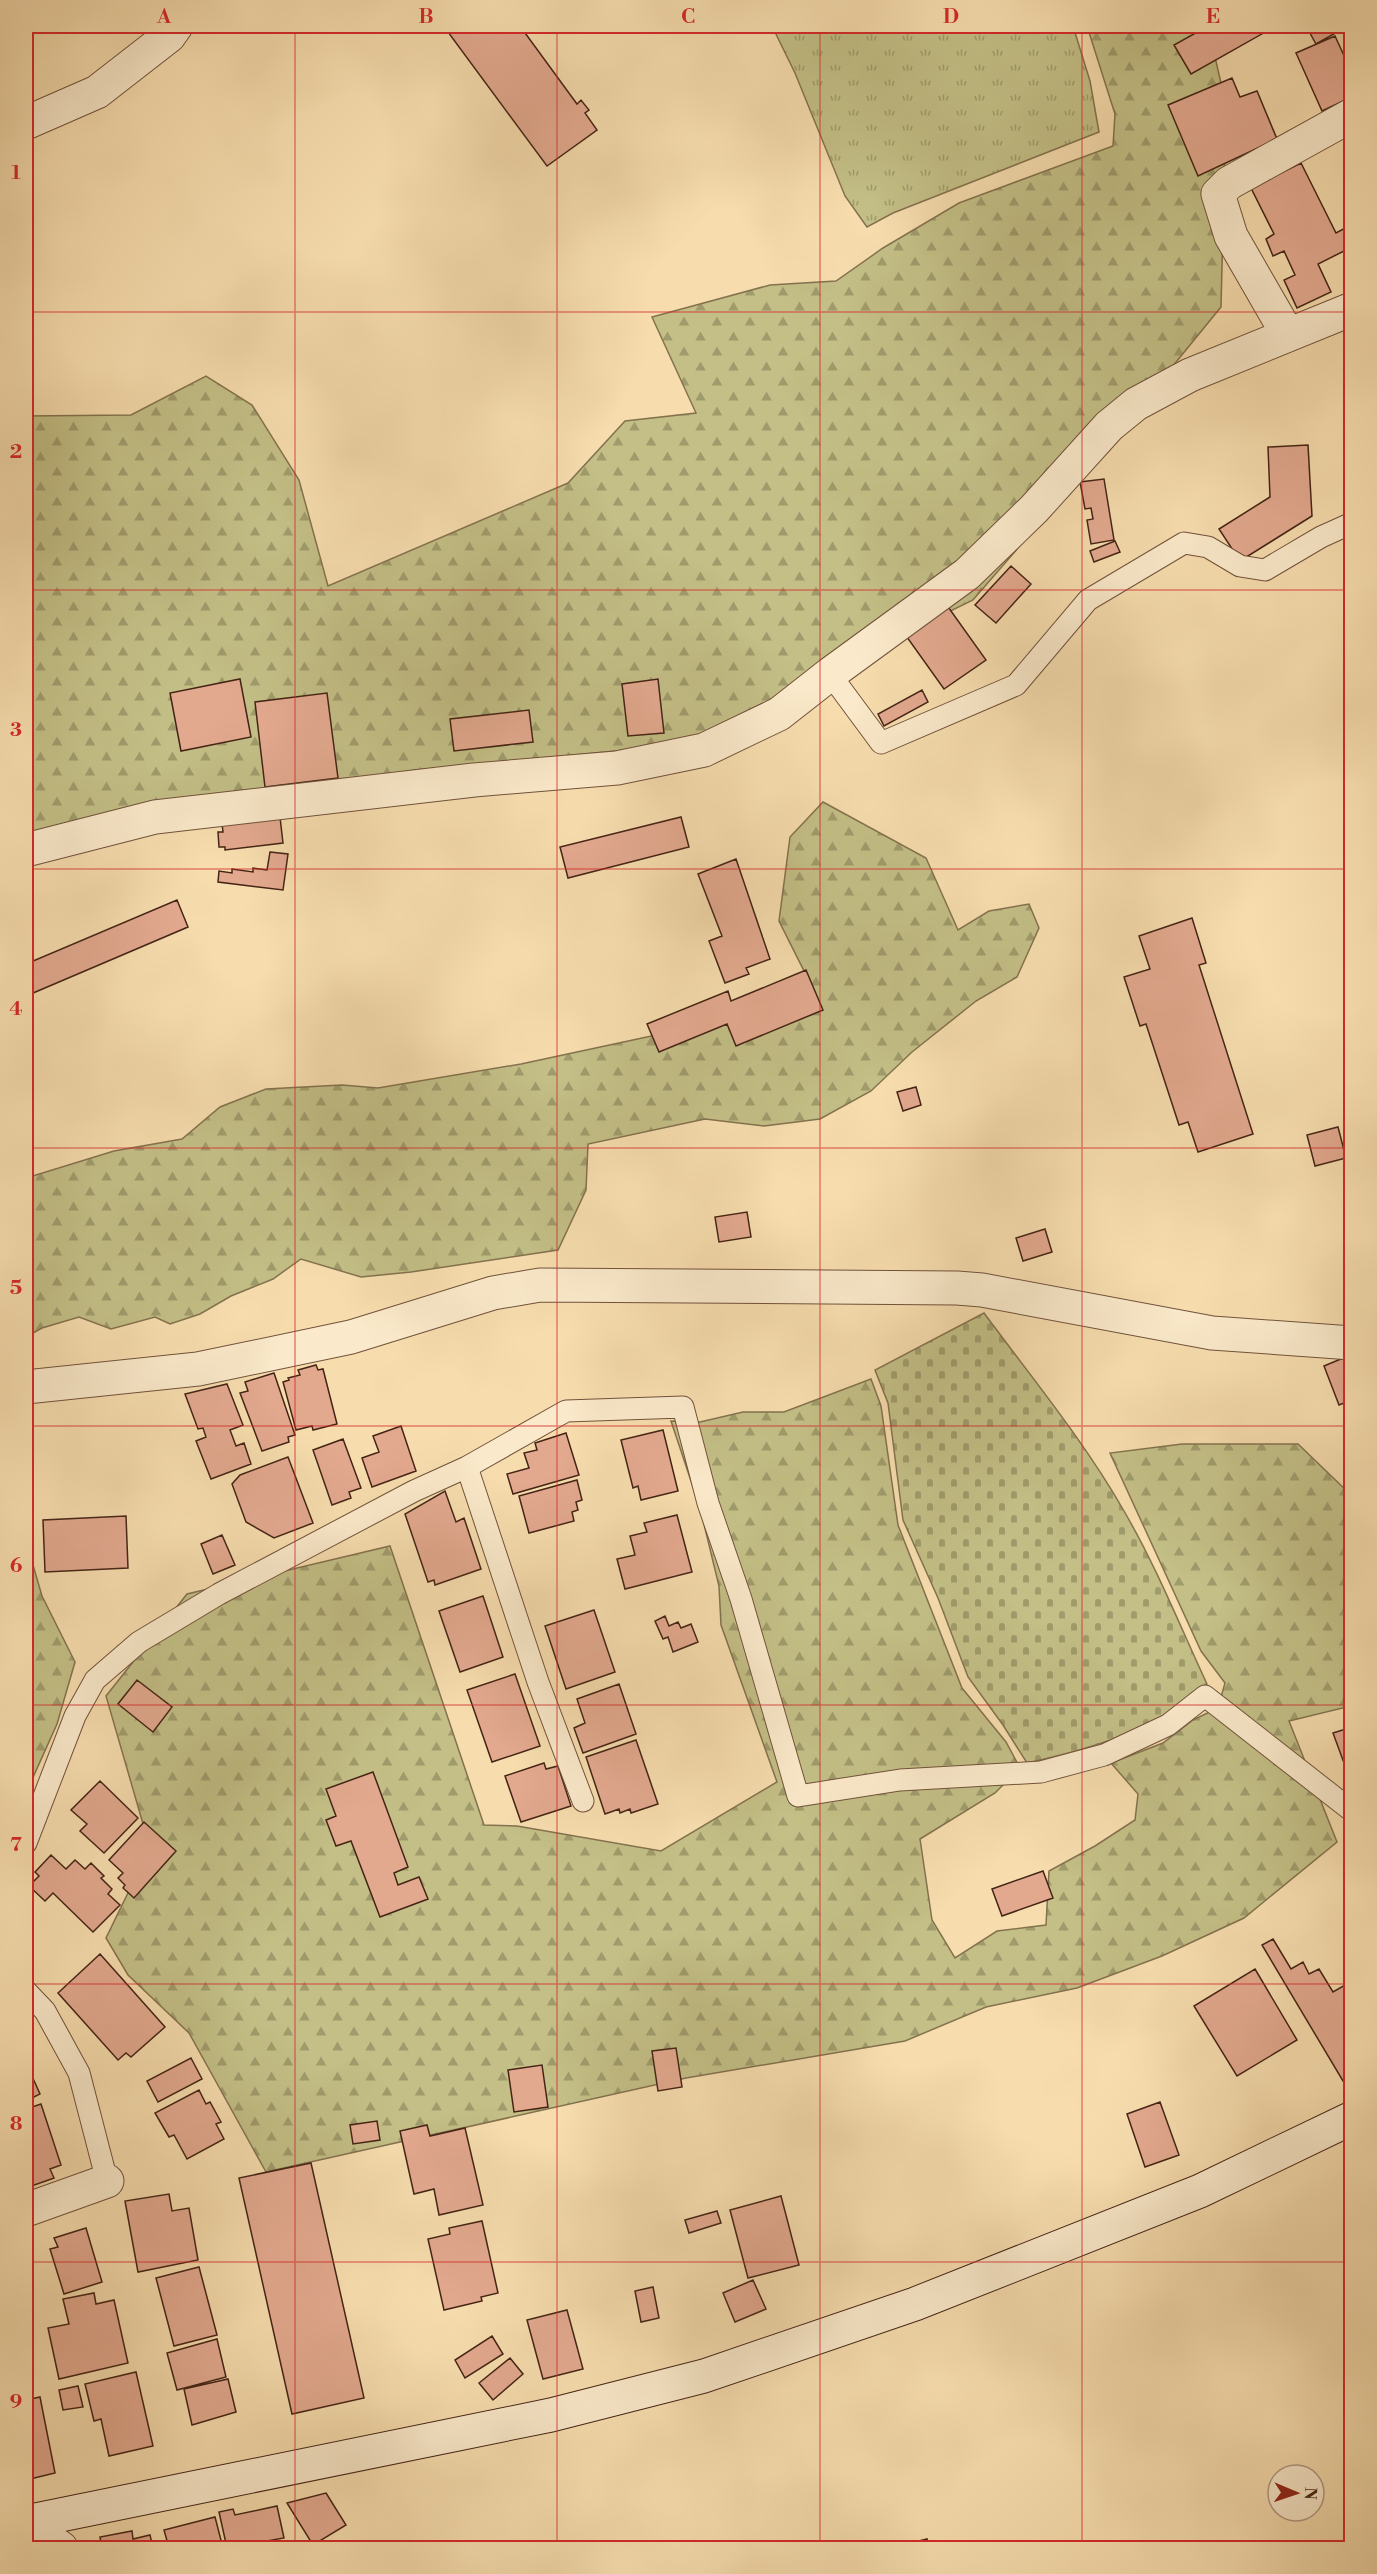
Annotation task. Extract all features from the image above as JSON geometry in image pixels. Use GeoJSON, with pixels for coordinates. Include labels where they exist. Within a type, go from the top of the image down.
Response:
{"type":"FeatureCollection","features":[{"type":"Feature","properties":{"kind":"street"},"geometry":{"type":"LineString","coordinates":[[26,123],[98,92],[169,36],[176,26]]}},
{"type":"Feature","properties":{"kind":"street"},"geometry":{"type":"LineString","coordinates":[[1288,335],[1231,236],[1218,194],[1229,183],[1352,115]]}},
{"type":"Feature","properties":{"kind":"street"},"geometry":{"type":"LineString","coordinates":[[26,850],[155,817],[474,780],[617,768],[704,750],[779,714],[967,574],[1034,509],[1109,426],[1136,404],[1190,375],[1352,309]]}},
{"type":"Feature","properties":{"kind":"street"},"geometry":{"type":"LineString","coordinates":[[26,1387],[198,1369],[351,1337],[492,1293],[540,1285],[957,1288],[982,1290],[1212,1333],[1352,1343]]}},
{"type":"Feature","properties":{"kind":"street"},"geometry":{"type":"LineString","coordinates":[[26,2522],[551,2415],[704,2376],[915,2304],[1158,2208],[1296,2147],[1352,2118]]}},
{"type":"Feature","properties":{"kind":"street"},"geometry":{"type":"LineString","coordinates":[[26,2210],[107,2181]]}},
{"type":"Feature","properties":{"kind":"street"},"geometry":{"type":"LineString","coordinates":[[26,2522],[61,2548]]}},
{"type":"Feature","properties":{"kind":"lane"},"geometry":{"type":"LineString","coordinates":[[830,674],[881,743],[1016,685],[1088,600],[1184,543],[1208,547],[1240,566],[1265,570],[1321,537],[1352,523]]}},
{"type":"Feature","properties":{"kind":"lane"},"geometry":{"type":"LineString","coordinates":[[26,1844],[80,1707],[95,1680],[139,1642],[219,1594],[414,1491],[467,1467],[566,1412],[683,1407],[708,1503],[741,1599],[798,1796],[900,1780],[1041,1772],[1104,1755],[1168,1725],[1205,1696],[1352,1811]]}},
{"type":"Feature","properties":{"kind":"lane"},"geometry":{"type":"LineString","coordinates":[[467,1467],[537,1682],[584,1801]]}},
{"type":"Feature","properties":{"kind":"lane"},"geometry":{"type":"LineString","coordinates":[[26,1991],[45,2011],[79,2073],[107,2181]]}},
{"type":"Feature","properties":{"kind":"green space"},"geometry":{"type":"Polygon","coordinates":[[[772,26],[1073,26],[1090,81],[1099,132],[893,213],[867,227],[845,196],[795,73],[772,26]]]}},
{"type":"Feature","properties":{"kind":"green space"},"geometry":{"type":"Polygon","coordinates":[[[1087,26],[1208,26],[1226,105],[1221,307],[1124,426],[973,600],[678,745],[415,770],[26,838],[26,416],[131,415],[206,376],[252,405],[299,480],[328,586],[568,483],[625,421],[696,413],[652,317],[770,285],[836,281],[883,248],[959,203],[1113,146],[1115,114],[1087,26]]]}},
{"type":"Feature","properties":{"kind":"green space"},"geometry":{"type":"Polygon","coordinates":[[[823,802],[926,858],[958,930],[989,911],[1029,904],[1039,928],[1017,977],[976,1001],[912,1052],[871,1091],[820,1119],[764,1126],[705,1119],[588,1144],[586,1190],[558,1250],[411,1272],[361,1277],[301,1259],[273,1279],[231,1296],[200,1314],[170,1324],[155,1317],[111,1329],[79,1317],[42,1328],[26,1337],[26,1178],[114,1151],[182,1139],[220,1107],[266,1089],[342,1085],[378,1088],[521,1064],[768,1011],[804,971],[779,921],[790,837],[823,802]]]}},
{"type":"Feature","properties":{"kind":"green space"},"geometry":{"type":"Polygon","coordinates":[[[984,1313],[1057,1410],[1124,1511],[1147,1553],[1207,1684],[1167,1714],[1123,1736],[1027,1763],[968,1677],[938,1598],[903,1520],[888,1403],[875,1370],[984,1313]]]}},
{"type":"Feature","properties":{"kind":"green space"},"geometry":{"type":"Polygon","coordinates":[[[871,1379],[881,1406],[898,1525],[962,1688],[1006,1742],[1020,1768],[995,1793],[920,1839],[932,1920],[955,1958],[997,1931],[1046,1925],[1049,1871],[1095,1846],[1135,1820],[1138,1794],[1111,1763],[1163,1743],[1193,1720],[1218,1708],[1225,1683],[1201,1651],[1110,1453],[1182,1444],[1298,1444],[1351,1495],[1351,1706],[1289,1721],[1337,1842],[1244,1918],[1162,1956],[1077,1988],[986,2007],[905,2041],[686,2078],[266,2172],[189,2033],[128,1975],[106,1938],[150,1848],[106,1696],[187,1594],[390,1546],[484,1825],[517,1826],[661,1851],[777,1782],[721,1625],[719,1586],[700,1508],[671,1421],[700,1422],[743,1412],[784,1412],[871,1379]]]}},
{"type":"Feature","properties":{"kind":"green space"},"geometry":{"type":"Polygon","coordinates":[[[26,1541],[42,1596],[75,1662],[57,1724],[26,1793],[26,1541]]]}},
{"type":"Feature","properties":{"kind":"building"},"geometry":{"type":"Polygon","coordinates":[[[448,26],[520,26],[577,104],[581,100],[589,110],[585,113],[597,130],[547,166],[445,28],[448,26]]]}},
{"type":"Feature","properties":{"kind":"building"},"geometry":{"type":"Polygon","coordinates":[[[1208,26],[1276,26],[1191,74],[1174,45],[1208,26]]]}},
{"type":"Feature","properties":{"kind":"building"},"geometry":{"type":"Polygon","coordinates":[[[1306,26],[1348,26],[1316,44],[1306,26]]]}},
{"type":"Feature","properties":{"kind":"building"},"geometry":{"type":"Polygon","coordinates":[[[1335,36],[1352,73],[1352,97],[1322,111],[1296,53],[1335,36]]]}},
{"type":"Feature","properties":{"kind":"building"},"geometry":{"type":"Polygon","coordinates":[[[1232,78],[1240,97],[1257,91],[1277,139],[1198,176],[1168,105],[1232,78]]]}},
{"type":"Feature","properties":{"kind":"building"},"geometry":{"type":"Polygon","coordinates":[[[1301,163],[1336,233],[1351,225],[1352,247],[1318,264],[1331,292],[1297,308],[1284,280],[1295,275],[1284,251],[1273,256],[1266,239],[1274,234],[1251,188],[1301,163]]]}},
{"type":"Feature","properties":{"kind":"building"},"geometry":{"type":"Polygon","coordinates":[[[1308,445],[1312,516],[1240,561],[1219,529],[1270,497],[1268,447],[1308,445]]]}},
{"type":"Feature","properties":{"kind":"building"},"geometry":{"type":"Polygon","coordinates":[[[1104,479],[1114,540],[1091,544],[1087,520],[1093,519],[1091,508],[1085,509],[1080,482],[1104,479]]]}},
{"type":"Feature","properties":{"kind":"building"},"geometry":{"type":"Polygon","coordinates":[[[1115,541],[1120,552],[1094,562],[1090,551],[1115,541]]]}},
{"type":"Feature","properties":{"kind":"building"},"geometry":{"type":"Polygon","coordinates":[[[1011,566],[1031,584],[996,623],[975,605],[1011,566]]]}},
{"type":"Feature","properties":{"kind":"building"},"geometry":{"type":"Polygon","coordinates":[[[946,604],[986,660],[944,689],[904,633],[946,604]]]}},
{"type":"Feature","properties":{"kind":"building"},"geometry":{"type":"Polygon","coordinates":[[[240,679],[251,737],[181,751],[170,693],[240,679]]]}},
{"type":"Feature","properties":{"kind":"building"},"geometry":{"type":"Polygon","coordinates":[[[658,679],[664,733],[628,736],[622,684],[658,679]]]}},
{"type":"Feature","properties":{"kind":"building"},"geometry":{"type":"Polygon","coordinates":[[[922,690],[928,702],[884,726],[878,714],[922,690]]]}},
{"type":"Feature","properties":{"kind":"building"},"geometry":{"type":"Polygon","coordinates":[[[327,693],[338,778],[265,787],[255,702],[327,693]]]}},
{"type":"Feature","properties":{"kind":"building"},"geometry":{"type":"Polygon","coordinates":[[[529,710],[533,742],[454,751],[450,719],[529,710]]]}},
{"type":"Feature","properties":{"kind":"building"},"geometry":{"type":"Polygon","coordinates":[[[280,817],[283,843],[225,850],[225,847],[219,847],[218,832],[223,832],[222,824],[280,817]]]}},
{"type":"Feature","properties":{"kind":"building"},"geometry":{"type":"Polygon","coordinates":[[[681,817],[689,847],[568,878],[560,847],[681,817]]]}},
{"type":"Feature","properties":{"kind":"building"},"geometry":{"type":"Polygon","coordinates":[[[270,852],[288,854],[283,890],[218,882],[219,871],[232,873],[232,869],[253,872],[253,868],[267,870],[270,852]]]}},
{"type":"Feature","properties":{"kind":"building"},"geometry":{"type":"Polygon","coordinates":[[[736,859],[770,959],[746,968],[749,974],[725,983],[709,941],[722,936],[698,874],[736,859]]]}},
{"type":"Feature","properties":{"kind":"building"},"geometry":{"type":"Polygon","coordinates":[[[177,900],[188,927],[26,996],[26,964],[177,900]]]}},
{"type":"Feature","properties":{"kind":"building"},"geometry":{"type":"Polygon","coordinates":[[[1192,918],[1206,963],[1199,965],[1253,1134],[1198,1152],[1188,1122],[1179,1125],[1146,1024],[1140,1026],[1124,977],[1150,969],[1139,936],[1192,918]]]}},
{"type":"Feature","properties":{"kind":"building"},"geometry":{"type":"Polygon","coordinates":[[[806,970],[823,1010],[736,1046],[727,1024],[659,1052],[647,1024],[728,991],[731,1001],[806,970]]]}},
{"type":"Feature","properties":{"kind":"building"},"geometry":{"type":"Polygon","coordinates":[[[916,1087],[921,1105],[903,1111],[897,1092],[916,1087]]]}},
{"type":"Feature","properties":{"kind":"building"},"geometry":{"type":"Polygon","coordinates":[[[1338,1127],[1346,1158],[1315,1166],[1307,1135],[1338,1127]]]}},
{"type":"Feature","properties":{"kind":"building"},"geometry":{"type":"Polygon","coordinates":[[[747,1212],[751,1237],[719,1242],[715,1217],[747,1212]]]}},
{"type":"Feature","properties":{"kind":"building"},"geometry":{"type":"Polygon","coordinates":[[[1045,1229],[1052,1252],[1023,1261],[1016,1238],[1045,1229]]]}},
{"type":"Feature","properties":{"kind":"building"},"geometry":{"type":"Polygon","coordinates":[[[1348,1356],[1352,1365],[1352,1400],[1339,1405],[1324,1366],[1348,1356]]]}},
{"type":"Feature","properties":{"kind":"building"},"geometry":{"type":"Polygon","coordinates":[[[316,1365],[318,1370],[323,1369],[337,1424],[313,1430],[312,1426],[296,1430],[283,1382],[300,1375],[298,1370],[316,1365]]]}},
{"type":"Feature","properties":{"kind":"building"},"geometry":{"type":"Polygon","coordinates":[[[274,1373],[295,1435],[288,1437],[289,1442],[262,1451],[240,1393],[248,1391],[245,1382],[274,1373]]]}},
{"type":"Feature","properties":{"kind":"building"},"geometry":{"type":"Polygon","coordinates":[[[227,1384],[243,1425],[230,1430],[236,1446],[244,1443],[251,1464],[211,1479],[196,1441],[206,1437],[203,1428],[198,1429],[185,1394],[227,1384]]]}},
{"type":"Feature","properties":{"kind":"building"},"geometry":{"type":"Polygon","coordinates":[[[401,1426],[416,1471],[372,1487],[362,1458],[379,1452],[373,1436],[401,1426]]]}},
{"type":"Feature","properties":{"kind":"building"},"geometry":{"type":"Polygon","coordinates":[[[663,1430],[678,1491],[641,1500],[638,1486],[633,1488],[621,1440],[663,1430]]]}},
{"type":"Feature","properties":{"kind":"building"},"geometry":{"type":"Polygon","coordinates":[[[566,1433],[579,1475],[513,1494],[507,1474],[529,1468],[524,1453],[537,1450],[535,1443],[566,1433]]]}},
{"type":"Feature","properties":{"kind":"building"},"geometry":{"type":"Polygon","coordinates":[[[343,1439],[361,1488],[349,1492],[351,1498],[332,1505],[313,1450],[343,1439]]]}},
{"type":"Feature","properties":{"kind":"building"},"geometry":{"type":"Polygon","coordinates":[[[288,1457],[313,1523],[274,1538],[246,1522],[232,1484],[240,1475],[288,1457]]]}},
{"type":"Feature","properties":{"kind":"building"},"geometry":{"type":"Polygon","coordinates":[[[577,1480],[582,1500],[576,1502],[578,1510],[572,1512],[574,1521],[529,1533],[519,1496],[577,1480]]]}},
{"type":"Feature","properties":{"kind":"building"},"geometry":{"type":"Polygon","coordinates":[[[445,1491],[456,1522],[464,1518],[481,1569],[435,1585],[434,1580],[428,1582],[405,1514],[445,1491]]]}},
{"type":"Feature","properties":{"kind":"building"},"geometry":{"type":"Polygon","coordinates":[[[677,1515],[692,1572],[625,1589],[617,1559],[635,1555],[630,1536],[647,1532],[644,1523],[677,1515]]]}},
{"type":"Feature","properties":{"kind":"building"},"geometry":{"type":"Polygon","coordinates":[[[126,1516],[128,1568],[45,1572],[43,1520],[126,1516]]]}},
{"type":"Feature","properties":{"kind":"building"},"geometry":{"type":"Polygon","coordinates":[[[222,1535],[235,1565],[213,1574],[201,1544],[222,1535]]]}},
{"type":"Feature","properties":{"kind":"building"},"geometry":{"type":"Polygon","coordinates":[[[483,1596],[503,1657],[460,1672],[439,1611],[483,1596]]]}},
{"type":"Feature","properties":{"kind":"building"},"geometry":{"type":"Polygon","coordinates":[[[594,1610],[615,1672],[566,1689],[545,1626],[594,1610]]]}},
{"type":"Feature","properties":{"kind":"building"},"geometry":{"type":"Polygon","coordinates":[[[665,1616],[669,1626],[678,1622],[681,1628],[691,1624],[698,1642],[673,1652],[668,1637],[663,1639],[655,1621],[665,1616]]]}},
{"type":"Feature","properties":{"kind":"building"},"geometry":{"type":"Polygon","coordinates":[[[515,1674],[540,1746],[492,1762],[467,1690],[515,1674]]]}},
{"type":"Feature","properties":{"kind":"building"},"geometry":{"type":"Polygon","coordinates":[[[137,1680],[172,1707],[153,1732],[118,1704],[137,1680]]]}},
{"type":"Feature","properties":{"kind":"building"},"geometry":{"type":"Polygon","coordinates":[[[619,1684],[636,1734],[583,1753],[574,1728],[585,1723],[577,1699],[619,1684]]]}},
{"type":"Feature","properties":{"kind":"building"},"geometry":{"type":"Polygon","coordinates":[[[1352,1727],[1352,1762],[1351,1760],[1344,1763],[1333,1733],[1352,1727]]]}},
{"type":"Feature","properties":{"kind":"building"},"geometry":{"type":"Polygon","coordinates":[[[636,1740],[658,1804],[631,1813],[630,1809],[620,1813],[619,1809],[605,1814],[586,1757],[636,1740]]]}},
{"type":"Feature","properties":{"kind":"building"},"geometry":{"type":"Polygon","coordinates":[[[544,1763],[546,1769],[558,1766],[571,1806],[521,1822],[505,1776],[544,1763]]]}},
{"type":"Feature","properties":{"kind":"building"},"geometry":{"type":"Polygon","coordinates":[[[373,1772],[408,1867],[394,1873],[398,1885],[419,1877],[428,1899],[380,1917],[351,1841],[336,1846],[326,1820],[336,1816],[326,1789],[373,1772]]]}},
{"type":"Feature","properties":{"kind":"building"},"geometry":{"type":"Polygon","coordinates":[[[100,1781],[138,1818],[104,1853],[80,1831],[87,1824],[71,1810],[100,1781]]]}},
{"type":"Feature","properties":{"kind":"building"},"geometry":{"type":"Polygon","coordinates":[[[144,1822],[176,1851],[134,1898],[123,1888],[125,1885],[118,1878],[123,1873],[109,1860],[144,1822]]]}},
{"type":"Feature","properties":{"kind":"building"},"geometry":{"type":"Polygon","coordinates":[[[51,1855],[66,1869],[75,1860],[85,1869],[91,1863],[104,1876],[101,1878],[112,1889],[108,1894],[120,1905],[93,1932],[53,1893],[45,1901],[29,1886],[39,1876],[35,1872],[51,1855]]]}},
{"type":"Feature","properties":{"kind":"building"},"geometry":{"type":"Polygon","coordinates":[[[1043,1871],[1053,1898],[1002,1916],[992,1889],[1043,1871]]]}},
{"type":"Feature","properties":{"kind":"building"},"geometry":{"type":"Polygon","coordinates":[[[1273,1939],[1291,1969],[1303,1962],[1309,1974],[1319,1969],[1333,1992],[1352,1981],[1352,2076],[1343,2081],[1262,1945],[1273,1939]]]}},
{"type":"Feature","properties":{"kind":"building"},"geometry":{"type":"Polygon","coordinates":[[[100,1954],[165,2027],[131,2057],[126,2053],[118,2060],[58,1993],[100,1954]]]}},
{"type":"Feature","properties":{"kind":"building"},"geometry":{"type":"Polygon","coordinates":[[[1255,1969],[1297,2040],[1237,2076],[1194,2006],[1255,1969]]]}},
{"type":"Feature","properties":{"kind":"building"},"geometry":{"type":"Polygon","coordinates":[[[676,2048],[682,2087],[658,2091],[652,2051],[676,2048]]]}},
{"type":"Feature","properties":{"kind":"building"},"geometry":{"type":"Polygon","coordinates":[[[191,2058],[202,2079],[158,2102],[147,2081],[191,2058]]]}},
{"type":"Feature","properties":{"kind":"building"},"geometry":{"type":"Polygon","coordinates":[[[26,2063],[40,2094],[26,2101],[26,2063]]]}},
{"type":"Feature","properties":{"kind":"building"},"geometry":{"type":"Polygon","coordinates":[[[542,2065],[548,2107],[514,2112],[508,2070],[542,2065]]]}},
{"type":"Feature","properties":{"kind":"building"},"geometry":{"type":"Polygon","coordinates":[[[199,2090],[206,2104],[210,2102],[221,2122],[216,2124],[224,2139],[187,2159],[174,2135],[169,2137],[155,2113],[199,2090]]]}},
{"type":"Feature","properties":{"kind":"building"},"geometry":{"type":"Polygon","coordinates":[[[1160,2102],[1179,2155],[1145,2167],[1127,2114],[1160,2102]]]}},
{"type":"Feature","properties":{"kind":"building"},"geometry":{"type":"Polygon","coordinates":[[[41,2104],[61,2165],[50,2169],[54,2178],[26,2188],[26,2109],[41,2104]]]}},
{"type":"Feature","properties":{"kind":"building"},"geometry":{"type":"Polygon","coordinates":[[[377,2121],[380,2140],[353,2144],[350,2125],[377,2121]]]}},
{"type":"Feature","properties":{"kind":"building"},"geometry":{"type":"Polygon","coordinates":[[[427,2125],[430,2136],[465,2128],[483,2205],[439,2215],[434,2189],[414,2194],[400,2131],[427,2125]]]}},
{"type":"Feature","properties":{"kind":"building"},"geometry":{"type":"Polygon","coordinates":[[[311,2163],[364,2398],[292,2414],[239,2178],[311,2163]]]}},
{"type":"Feature","properties":{"kind":"building"},"geometry":{"type":"Polygon","coordinates":[[[169,2194],[172,2211],[189,2208],[198,2260],[138,2272],[125,2201],[169,2194]]]}},
{"type":"Feature","properties":{"kind":"building"},"geometry":{"type":"Polygon","coordinates":[[[781,2196],[799,2265],[748,2278],[730,2210],[781,2196]]]}},
{"type":"Feature","properties":{"kind":"building"},"geometry":{"type":"Polygon","coordinates":[[[717,2211],[721,2223],[689,2233],[685,2220],[717,2211]]]}},
{"type":"Feature","properties":{"kind":"building"},"geometry":{"type":"Polygon","coordinates":[[[482,2221],[498,2293],[481,2297],[482,2301],[444,2310],[428,2239],[450,2234],[449,2228],[482,2221]]]}},
{"type":"Feature","properties":{"kind":"building"},"geometry":{"type":"Polygon","coordinates":[[[86,2228],[102,2282],[64,2294],[50,2249],[58,2247],[54,2238],[86,2228]]]}},
{"type":"Feature","properties":{"kind":"building"},"geometry":{"type":"Polygon","coordinates":[[[199,2267],[217,2335],[174,2346],[156,2278],[199,2267]]]}},
{"type":"Feature","properties":{"kind":"building"},"geometry":{"type":"Polygon","coordinates":[[[753,2280],[766,2309],[735,2322],[723,2293],[753,2280]]]}},
{"type":"Feature","properties":{"kind":"building"},"geometry":{"type":"Polygon","coordinates":[[[653,2287],[659,2318],[641,2322],[635,2291],[653,2287]]]}},
{"type":"Feature","properties":{"kind":"building"},"geometry":{"type":"Polygon","coordinates":[[[94,2293],[96,2304],[114,2300],[128,2363],[59,2379],[48,2328],[69,2324],[63,2299],[94,2293]]]}},
{"type":"Feature","properties":{"kind":"building"},"geometry":{"type":"Polygon","coordinates":[[[567,2310],[583,2369],[543,2379],[527,2320],[567,2310]]]}},
{"type":"Feature","properties":{"kind":"building"},"geometry":{"type":"Polygon","coordinates":[[[492,2336],[503,2354],[465,2378],[455,2360],[492,2336]]]}},
{"type":"Feature","properties":{"kind":"building"},"geometry":{"type":"Polygon","coordinates":[[[217,2339],[226,2377],[177,2390],[167,2353],[217,2339]]]}},
{"type":"Feature","properties":{"kind":"building"},"geometry":{"type":"Polygon","coordinates":[[[510,2358],[523,2374],[493,2400],[479,2383],[510,2358]]]}},
{"type":"Feature","properties":{"kind":"building"},"geometry":{"type":"Polygon","coordinates":[[[136,2372],[153,2446],[109,2456],[101,2419],[94,2421],[85,2384],[136,2372]]]}},
{"type":"Feature","properties":{"kind":"building"},"geometry":{"type":"Polygon","coordinates":[[[228,2379],[236,2412],[192,2425],[184,2389],[228,2379]]]}},
{"type":"Feature","properties":{"kind":"building"},"geometry":{"type":"Polygon","coordinates":[[[78,2386],[83,2407],[63,2410],[59,2390],[78,2386]]]}},
{"type":"Feature","properties":{"kind":"building"},"geometry":{"type":"Polygon","coordinates":[[[40,2397],[55,2473],[26,2480],[26,2400],[40,2397]]]}},
{"type":"Feature","properties":{"kind":"building"},"geometry":{"type":"Polygon","coordinates":[[[326,2493],[346,2525],[313,2545],[287,2503],[326,2493]]]}},
{"type":"Feature","properties":{"kind":"building"},"geometry":{"type":"Polygon","coordinates":[[[277,2506],[284,2538],[227,2548],[219,2512],[233,2509],[235,2515],[277,2506]]]}},
{"type":"Feature","properties":{"kind":"building"},"geometry":{"type":"Polygon","coordinates":[[[215,2517],[223,2548],[169,2548],[164,2530],[215,2517]]]}},
{"type":"Feature","properties":{"kind":"building"},"geometry":{"type":"Polygon","coordinates":[[[132,2531],[133,2539],[150,2535],[153,2548],[102,2548],[100,2537],[132,2531]]]}},
{"type":"Feature","properties":{"kind":"building"},"geometry":{"type":"Polygon","coordinates":[[[927,2539],[929,2548],[912,2548],[911,2543],[927,2539]]]}},
{"type":"Feature","properties":{"kind":"building"},"geometry":{"type":"Polygon","coordinates":[[[287,2541],[289,2548],[248,2548],[287,2541]]]}}]}
